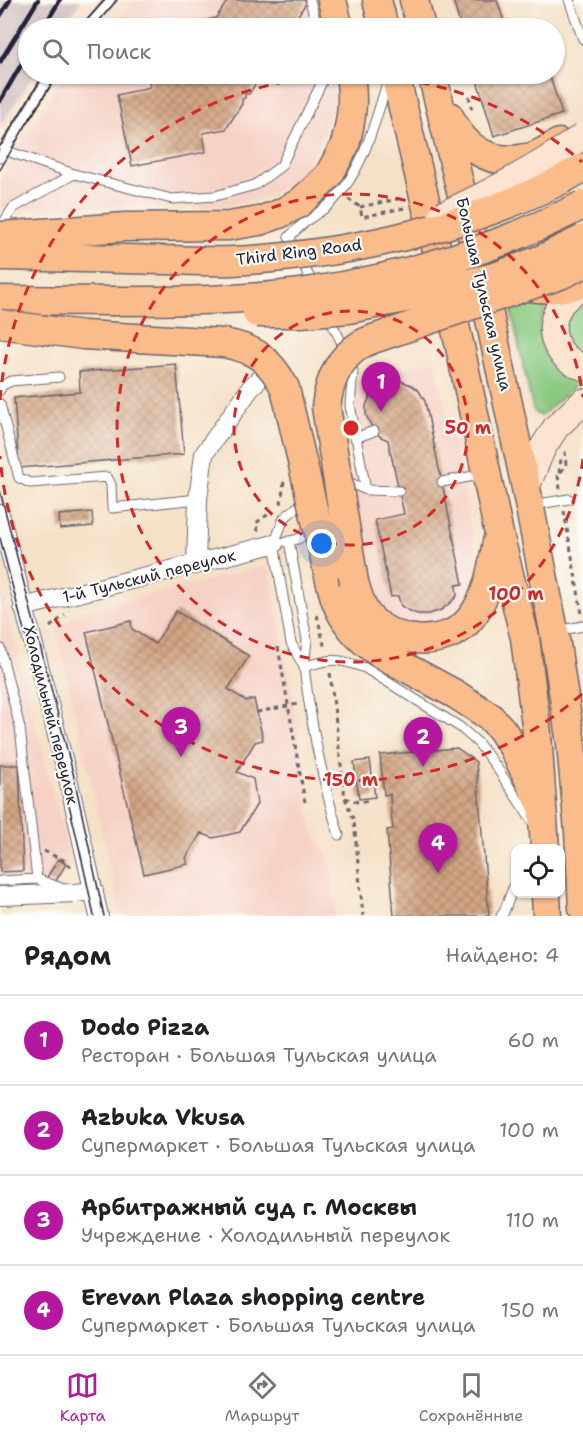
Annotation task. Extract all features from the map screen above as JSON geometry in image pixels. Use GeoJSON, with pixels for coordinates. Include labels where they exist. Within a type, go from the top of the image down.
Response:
{"type":"FeatureCollection","features":[{"type":"Feature","properties":{"kind":"main road"},"geometry":{"type":"LineString","coordinates":[[332,0],[336,18]]}},
{"type":"Feature","properties":{"kind":"main road"},"geometry":{"type":"LineString","coordinates":[[377,0],[382,18]]}},
{"type":"Feature","properties":{"kind":"main road"},"geometry":{"type":"LineString","coordinates":[[414,0],[418,18]]}},
{"type":"Feature","properties":{"kind":"main road"},"geometry":{"type":"LineString","coordinates":[[0,236],[125,227],[229,226],[259,221],[279,214],[298,204],[329,175],[345,145],[351,124],[353,107],[351,84]]}},
{"type":"Feature","properties":{"kind":"main road"},"geometry":{"type":"LineString","coordinates":[[397,84],[457,336],[499,534],[525,638],[537,733],[544,844]]}},
{"type":"Feature","properties":{"kind":"main road","name":"Большая Тульская улица"},"geometry":{"type":"LineString","coordinates":[[434,84],[471,231],[528,496],[554,632],[571,744],[583,908]]}},
{"type":"Feature","properties":{"kind":"main road"},"geometry":{"type":"LineString","coordinates":[[435,84],[453,126],[473,149],[494,159],[507,161],[532,157],[561,142],[583,126]]}},
{"type":"Feature","properties":{"kind":"main road"},"geometry":{"type":"LineString","coordinates":[[368,244],[435,219],[483,197],[583,136]]}},
{"type":"Feature","properties":{"kind":"main road","name":"Third Ring Road"},"geometry":{"type":"LineString","coordinates":[[0,255],[109,260],[231,261],[296,256],[368,244],[485,213],[531,194],[583,168]]}},
{"type":"Feature","properties":{"kind":"main road"},"geometry":{"type":"LineString","coordinates":[[0,300],[232,299],[305,292],[428,267],[486,248],[544,225],[583,205]]}},
{"type":"Feature","properties":{"kind":"main road"},"geometry":{"type":"LineString","coordinates":[[471,231],[487,258],[503,275],[524,286],[546,290],[583,284]]}},
{"type":"Feature","properties":{"kind":"main road"},"geometry":{"type":"LineString","coordinates":[[111,301],[205,311],[256,313],[301,313],[349,309],[495,277],[542,259],[583,239]]}},
{"type":"Feature","properties":{"kind":"main road"},"geometry":{"type":"LineString","coordinates":[[543,807],[502,730],[489,716],[455,694],[400,650],[392,634],[377,625],[365,612],[354,582],[326,407],[333,374],[361,344],[560,275],[583,264]]}},
{"type":"Feature","properties":{"kind":"main road"},"geometry":{"type":"LineString","coordinates":[[583,284],[561,304],[553,334],[556,346],[563,355],[583,367]]}},
{"type":"Feature","properties":{"kind":"main road"},"geometry":{"type":"LineString","coordinates":[[0,324],[83,335],[224,343],[242,347],[269,364],[279,377],[287,394],[336,601],[350,627],[370,646],[400,650],[458,630],[469,621],[482,603],[499,534]]}},
{"type":"Feature","properties":{"kind":"main road"},"geometry":{"type":"LineString","coordinates":[[528,496],[542,449],[556,427],[583,402]]}},
{"type":"Feature","properties":{"kind":"main road"},"geometry":{"type":"LineString","coordinates":[[546,898],[547,916]]}},
{"type":"Feature","properties":{"kind":"street"},"geometry":{"type":"LineString","coordinates":[[196,565],[198,498],[204,454],[252,386],[266,373]]}},
{"type":"Feature","properties":{"kind":"street","name":"Холодильный переулок"},"geometry":{"type":"LineString","coordinates":[[0,514],[67,774],[99,916]]}},
{"type":"Feature","properties":{"kind":"street","name":"1-й Тульский переулок"},"geometry":{"type":"LineString","coordinates":[[23,607],[282,543]]}},
{"type":"Feature","properties":{"kind":"street"},"geometry":{"type":"LineString","coordinates":[[0,896],[94,891]]}},
{"type":"Feature","properties":{"kind":"lane"},"geometry":{"type":"LineString","coordinates":[[95,18],[110,0]]}},
{"type":"Feature","properties":{"kind":"lane"},"geometry":{"type":"LineString","coordinates":[[310,0],[314,18]]}},
{"type":"Feature","properties":{"kind":"lane"},"geometry":{"type":"LineString","coordinates":[[569,0],[583,39]]}},
{"type":"Feature","properties":{"kind":"lane"},"geometry":{"type":"LineString","coordinates":[[45,84],[2,154],[172,200],[215,196],[255,185],[281,166],[321,84]]}},
{"type":"Feature","properties":{"kind":"lane"},"geometry":{"type":"LineString","coordinates":[[366,490],[350,405],[352,371],[346,351],[289,237],[307,220],[330,205],[355,173],[367,146],[386,84]]}},
{"type":"Feature","properties":{"kind":"lane"},"geometry":{"type":"LineString","coordinates":[[0,228],[13,208],[74,174]]}},
{"type":"Feature","properties":{"kind":"lane"},"geometry":{"type":"LineString","coordinates":[[0,390],[1,386],[11,381],[59,377]]}},
{"type":"Feature","properties":{"kind":"lane"},"geometry":{"type":"LineString","coordinates":[[0,404],[19,478],[30,483],[107,477],[111,484],[112,508],[198,498]]}},
{"type":"Feature","properties":{"kind":"lane"},"geometry":{"type":"LineString","coordinates":[[356,438],[374,431]]}},
{"type":"Feature","properties":{"kind":"lane"},"geometry":{"type":"LineString","coordinates":[[442,482],[487,474]]}},
{"type":"Feature","properties":{"kind":"lane"},"geometry":{"type":"LineString","coordinates":[[328,484],[337,477],[366,490],[399,491]]}},
{"type":"Feature","properties":{"kind":"lane"},"geometry":{"type":"LineString","coordinates":[[356,497],[366,490]]}},
{"type":"Feature","properties":{"kind":"lane"},"geometry":{"type":"LineString","coordinates":[[304,667],[291,643],[282,543],[284,518],[319,491]]}},
{"type":"Feature","properties":{"kind":"lane"},"geometry":{"type":"LineString","coordinates":[[528,496],[565,500]]}},
{"type":"Feature","properties":{"kind":"lane"},"geometry":{"type":"LineString","coordinates":[[337,511],[347,504]]}},
{"type":"Feature","properties":{"kind":"lane"},"geometry":{"type":"LineString","coordinates":[[282,543],[298,539],[327,518]]}},
{"type":"Feature","properties":{"kind":"lane"},"geometry":{"type":"LineString","coordinates":[[282,543],[307,640],[304,667],[308,702],[328,800],[339,834]]}},
{"type":"Feature","properties":{"kind":"lane"},"geometry":{"type":"LineString","coordinates":[[554,632],[583,626]]}},
{"type":"Feature","properties":{"kind":"lane"},"geometry":{"type":"LineString","coordinates":[[0,648],[20,728],[37,879]]}},
{"type":"Feature","properties":{"kind":"lane"},"geometry":{"type":"LineString","coordinates":[[304,667],[328,660],[348,662],[365,668],[460,727],[478,743],[495,765],[543,844]]}},
{"type":"Feature","properties":{"kind":"lane"},"geometry":{"type":"LineString","coordinates":[[0,881],[37,879],[75,893]]}},
{"type":"Feature","properties":{"kind":"lane"},"geometry":{"type":"LineString","coordinates":[[501,916],[511,893]]}},
{"type":"Feature","properties":{"kind":"path"},"geometry":{"type":"LineString","coordinates":[[360,207],[398,199]]}},
{"type":"Feature","properties":{"kind":"path"},"geometry":{"type":"LineString","coordinates":[[558,476],[566,465],[565,448]]}},
{"type":"Feature","properties":{"kind":"path"},"geometry":{"type":"LineString","coordinates":[[562,457],[558,476],[565,500],[582,615]]}},
{"type":"Feature","properties":{"kind":"path"},"geometry":{"type":"LineString","coordinates":[[257,712],[308,702]]}},
{"type":"Feature","properties":{"kind":"path"},"geometry":{"type":"LineString","coordinates":[[345,798],[354,821],[363,916]]}},
{"type":"Feature","properties":{"kind":"path"},"geometry":{"type":"LineString","coordinates":[[33,846],[65,861],[73,869]]}},
{"type":"Feature","properties":{"kind":"shaded area"},"geometry":{"type":"Polygon","coordinates":[[[0,0],[81,0],[69,18],[18,18],[18,84],[28,84],[0,127],[0,0]]]}},
{"type":"Feature","properties":{"kind":"shaded area"},"geometry":{"type":"Polygon","coordinates":[[[135,0],[313,0],[318,18],[117,18],[135,0]]]}},
{"type":"Feature","properties":{"kind":"shaded area"},"geometry":{"type":"Polygon","coordinates":[[[59,84],[335,84],[336,100],[314,154],[295,181],[263,199],[237,205],[211,207],[90,206],[0,211],[0,179],[59,84]]]}},
{"type":"Feature","properties":{"kind":"shaded area"},"geometry":{"type":"Polygon","coordinates":[[[435,362],[458,461],[479,571],[475,597],[442,627],[397,626],[369,598],[353,510],[356,497],[344,409],[346,399],[355,383],[380,372],[435,362]]]}},
{"type":"Feature","properties":{"kind":"shaded area"},"geometry":{"type":"Polygon","coordinates":[[[263,566],[270,570],[294,705],[312,830],[330,861],[335,916],[121,916],[57,632],[75,614],[263,566]]]}},
{"type":"Feature","properties":{"kind":"shaded area"},"geometry":{"type":"Polygon","coordinates":[[[0,583],[71,864],[54,890],[0,893],[0,583]]]}},
{"type":"Feature","properties":{"kind":"green space"},"geometry":{"type":"Polygon","coordinates":[[[550,296],[540,330],[543,349],[559,370],[580,380],[541,416],[533,409],[511,310],[550,296]]]}},
{"type":"Feature","properties":{"kind":"green space"},"geometry":{"type":"Polygon","coordinates":[[[583,297],[583,359],[566,347],[564,321],[583,297]]]}},
{"type":"Feature","properties":{"kind":"building"},"geometry":{"type":"Polygon","coordinates":[[[228,0],[308,0],[296,18],[216,18],[228,0]]]}},
{"type":"Feature","properties":{"kind":"building"},"geometry":{"type":"Polygon","coordinates":[[[453,0],[497,0],[503,18],[458,18],[453,0]]]}},
{"type":"Feature","properties":{"kind":"building"},"geometry":{"type":"Polygon","coordinates":[[[149,84],[256,84],[249,94],[245,94],[242,104],[226,129],[203,133],[206,152],[132,166],[117,95],[150,87],[149,84]]]}},
{"type":"Feature","properties":{"kind":"building"},"geometry":{"type":"Polygon","coordinates":[[[478,84],[552,84],[562,114],[494,136],[478,84]]]}},
{"type":"Feature","properties":{"kind":"building"},"geometry":{"type":"Polygon","coordinates":[[[176,364],[184,454],[19,468],[14,398],[80,392],[79,372],[176,364]]]}},
{"type":"Feature","properties":{"kind":"building"},"geometry":{"type":"Polygon","coordinates":[[[401,381],[419,391],[425,401],[463,584],[456,585],[457,596],[450,603],[441,610],[429,614],[417,614],[408,610],[401,606],[398,596],[391,597],[375,520],[404,514],[388,440],[374,431],[366,415],[366,406],[376,388],[388,382],[401,381]]]}},
{"type":"Feature","properties":{"kind":"building"},"geometry":{"type":"Polygon","coordinates":[[[92,512],[93,526],[60,529],[59,515],[92,512]]]}},
{"type":"Feature","properties":{"kind":"building"},"geometry":{"type":"Polygon","coordinates":[[[176,611],[249,656],[228,689],[246,701],[254,699],[263,740],[255,742],[237,772],[253,779],[257,804],[240,832],[213,838],[201,833],[186,858],[188,864],[144,874],[86,632],[131,621],[132,629],[155,644],[176,611]]]}},
{"type":"Feature","properties":{"kind":"building"},"geometry":{"type":"Polygon","coordinates":[[[457,748],[476,762],[489,916],[394,916],[387,830],[393,829],[390,794],[384,795],[380,755],[457,748]]]}},
{"type":"Feature","properties":{"kind":"building"},"geometry":{"type":"Polygon","coordinates":[[[370,760],[375,797],[359,799],[354,762],[370,760]]]}},
{"type":"Feature","properties":{"kind":"building"},"geometry":{"type":"Polygon","coordinates":[[[0,765],[19,765],[23,871],[0,872],[0,765]]]}},
{"type":"Feature","properties":{"kind":"building"},"geometry":{"type":"Polygon","coordinates":[[[58,859],[66,864],[54,884],[46,879],[58,859]]]}},
{"type":"Feature","properties":{"kind":"tram line"},"geometry":{"type":"LineString","coordinates":[[89,18],[105,0]]}},
{"type":"Feature","properties":{"kind":"tram line"},"geometry":{"type":"LineString","coordinates":[[102,18],[117,0]]}},
{"type":"Feature","properties":{"kind":"tram line"},"geometry":{"type":"LineString","coordinates":[[0,146],[38,84]]}},
{"type":"Feature","properties":{"kind":"tram line"},"geometry":{"type":"LineString","coordinates":[[0,170],[52,84]]}},
{"type":"Feature","properties":{"kind":"tram line"},"geometry":{"type":"LineString","coordinates":[[0,491],[73,773],[104,916]]}},
{"type":"Feature","properties":{"kind":"tram line"},"geometry":{"type":"LineString","coordinates":[[0,538],[61,774],[94,916]]}},
{"type":"Feature","properties":{"kind":"railway"},"geometry":{"type":"LineString","coordinates":[[0,16],[10,0]]}},
{"type":"Feature","properties":{"kind":"railway"},"geometry":{"type":"LineString","coordinates":[[27,18],[38,0]]}},
{"type":"Feature","properties":{"kind":"railway"},"geometry":{"type":"LineString","coordinates":[[49,18],[60,0]]}},
{"type":"Feature","properties":{"kind":"railway"},"geometry":{"type":"LineString","coordinates":[[0,62],[18,33]]}},
{"type":"Feature","properties":{"kind":"railway"},"geometry":{"type":"LineString","coordinates":[[0,101],[18,70]]}},
{"type":"Feature","properties":{"kind":"place","name":"Dodo Pizza"},"geometry":{"type":"Point","coordinates":[381,412]}},
{"type":"Feature","properties":{"kind":"place","name":"Арбитражный суд г. Москвы"},"geometry":{"type":"Point","coordinates":[181,757]}},
{"type":"Feature","properties":{"kind":"place","name":"Azbuka Vkusa"},"geometry":{"type":"Point","coordinates":[423,767]}},
{"type":"Feature","properties":{"kind":"place","name":"Erevan Plaza shopping centre"},"geometry":{"type":"Point","coordinates":[438,873]}}]}
